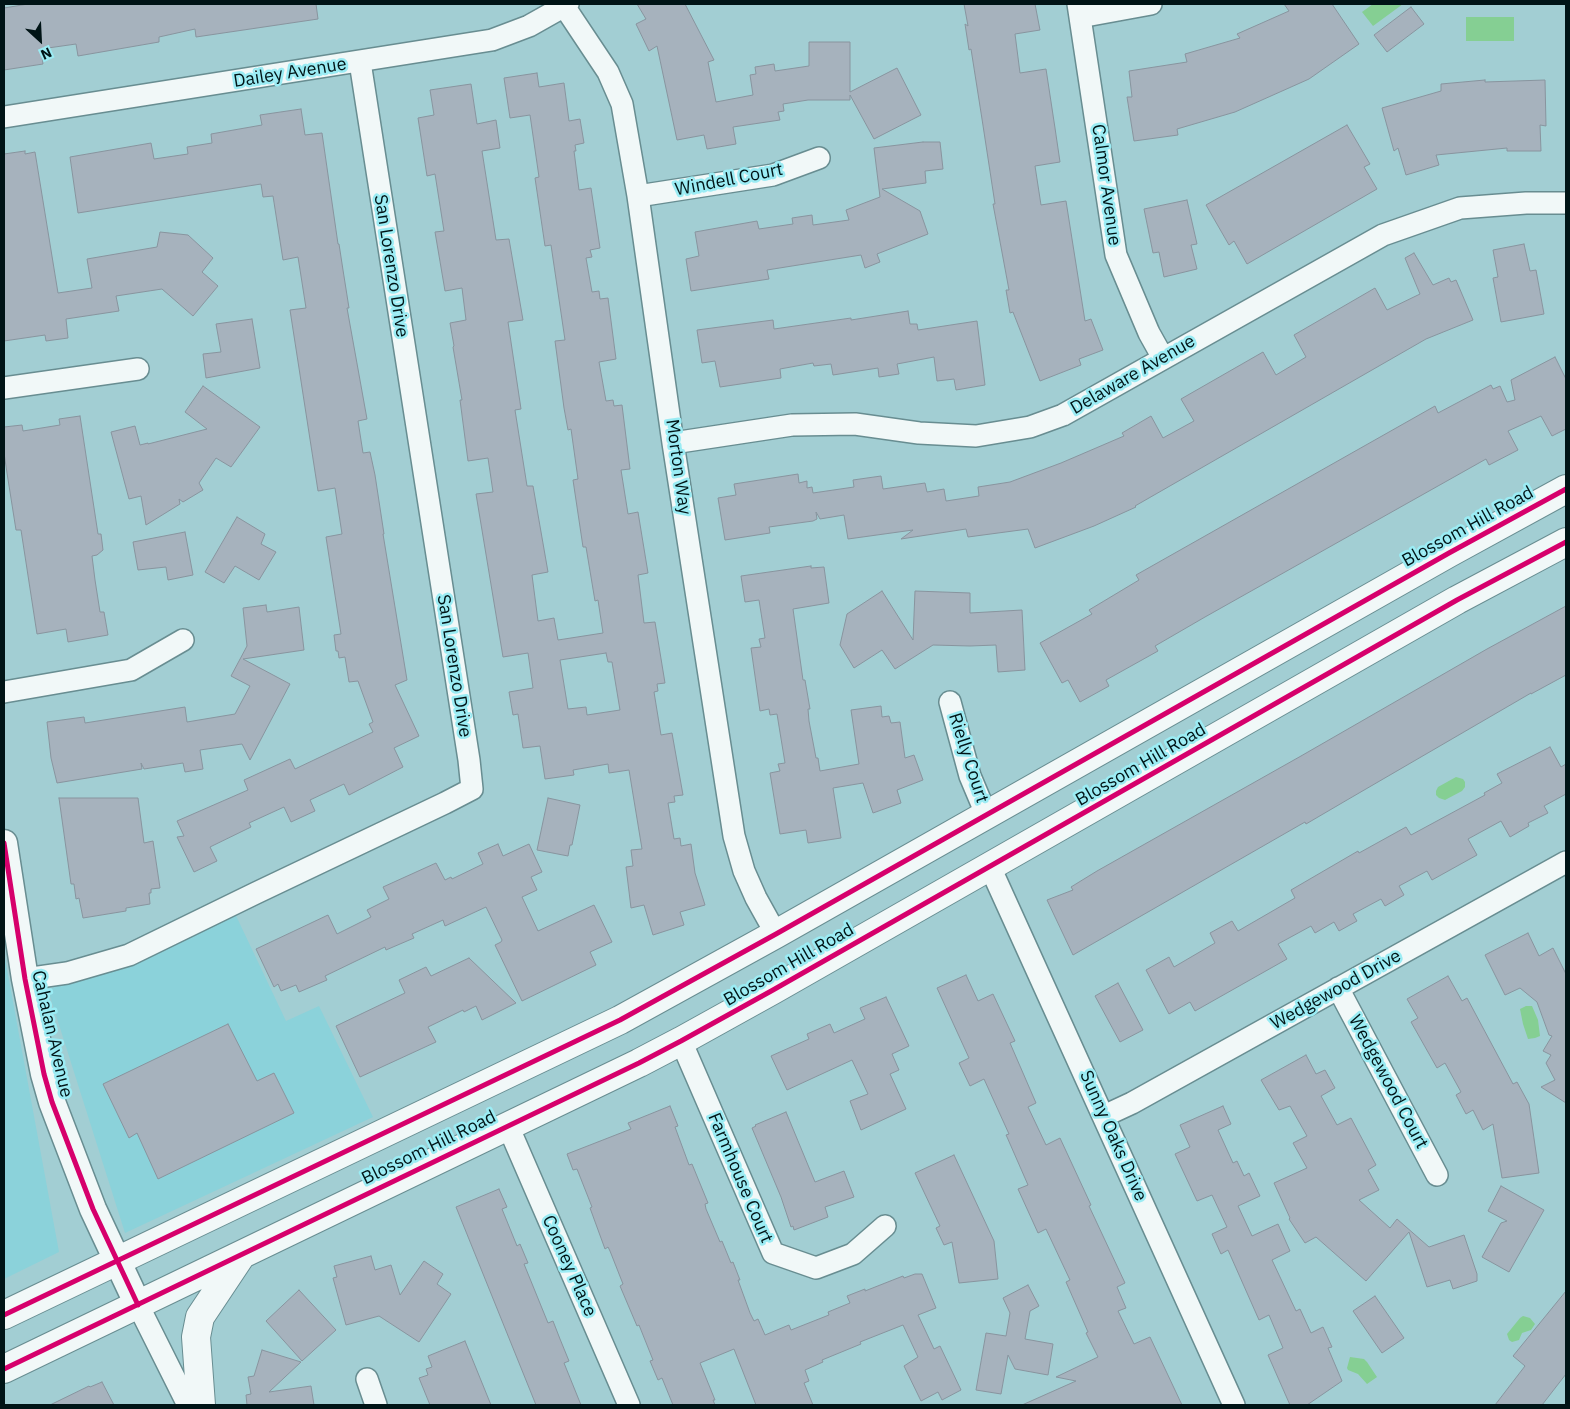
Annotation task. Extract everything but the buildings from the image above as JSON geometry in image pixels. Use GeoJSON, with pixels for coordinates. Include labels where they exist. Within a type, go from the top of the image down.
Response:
{"type":"FeatureCollection","features":[{"type":"Feature","properties":{"kind":"main road","name":"Blossom Hill Road"},"geometry":{"type":"LineString","coordinates":[[4,1315],[620,1020],[1566,489]]}},
{"type":"Feature","properties":{"kind":"main road","name":"Blossom Hill Road"},"geometry":{"type":"LineString","coordinates":[[4,1369],[138,1306],[681,1041],[1458,600],[1566,542]]}},
{"type":"Feature","properties":{"kind":"main road"},"geometry":{"type":"LineString","coordinates":[[201,1405],[196,1336],[200,1317],[242,1254]]}},
{"type":"Feature","properties":{"kind":"street"},"geometry":{"type":"LineString","coordinates":[[1079,10],[1151,4]]}},
{"type":"Feature","properties":{"kind":"street","name":"Dailey Avenue"},"geometry":{"type":"LineString","coordinates":[[4,118],[492,40],[529,26],[566,5]]}},
{"type":"Feature","properties":{"kind":"street","name":"Morton Way"},"geometry":{"type":"LineString","coordinates":[[566,5],[608,72],[622,104],[638,196],[673,443],[734,836],[744,871],[756,898],[776,934]]}},
{"type":"Feature","properties":{"kind":"street","name":"Calmor Avenue"},"geometry":{"type":"LineString","coordinates":[[1079,10],[1116,256],[1149,333],[1163,358]]}},
{"type":"Feature","properties":{"kind":"street","name":"San Lorenzo Drive"},"geometry":{"type":"LineString","coordinates":[[25,979],[67,973],[129,955],[472,789],[360,62]]}},
{"type":"Feature","properties":{"kind":"street","name":"Windell Court"},"geometry":{"type":"LineString","coordinates":[[638,196],[773,175],[819,158]]}},
{"type":"Feature","properties":{"kind":"street","name":"Delaware Avenue"},"geometry":{"type":"LineString","coordinates":[[673,443],[792,425],[855,424],[919,433],[976,436],[1030,427],[1063,415],[1383,235],[1460,208],[1526,203],[1566,203]]}},
{"type":"Feature","properties":{"kind":"street"},"geometry":{"type":"LineString","coordinates":[[4,388],[138,369]]}},
{"type":"Feature","properties":{"kind":"street"},"geometry":{"type":"LineString","coordinates":[[4,692],[131,670],[183,640]]}},
{"type":"Feature","properties":{"kind":"street","name":"Rielly Court"},"geometry":{"type":"LineString","coordinates":[[950,702],[970,776],[986,814]]}},
{"type":"Feature","properties":{"kind":"street","name":"Cahalan Avenue"},"geometry":{"type":"LineString","coordinates":[[4,843],[25,979],[44,1074],[52,1102],[93,1209],[138,1306],[188,1405]]}},
{"type":"Feature","properties":{"kind":"street","name":"Wedgewood Drive"},"geometry":{"type":"LineString","coordinates":[[1104,1116],[1132,1103],[1566,862]]}},
{"type":"Feature","properties":{"kind":"street","name":"Sunny Oaks Drive"},"geometry":{"type":"LineString","coordinates":[[990,867],[1234,1405]]}},
{"type":"Feature","properties":{"kind":"street","name":"Wedgewood Court"},"geometry":{"type":"LineString","coordinates":[[1338,988],[1437,1175]]}},
{"type":"Feature","properties":{"kind":"street","name":"Farmhouse Court"},"geometry":{"type":"LineString","coordinates":[[681,1041],[772,1253],[816,1268],[853,1254],[885,1226]]}},
{"type":"Feature","properties":{"kind":"street","name":"Cooney Place"},"geometry":{"type":"LineString","coordinates":[[508,1126],[630,1405]]}},
{"type":"Feature","properties":{"kind":"street"},"geometry":{"type":"LineString","coordinates":[[366,1379],[376,1405]]}},
{"type":"Feature","properties":{"kind":"shaded area"},"geometry":{"type":"Polygon","coordinates":[[[1373,4],[1403,4],[1373,26],[1362,12],[1373,4]]]}},
{"type":"Feature","properties":{"kind":"shaded area"},"geometry":{"type":"Polygon","coordinates":[[[1466,17],[1514,17],[1514,41],[1466,41],[1466,17]]]}},
{"type":"Feature","properties":{"kind":"shaded area"},"geometry":{"type":"Polygon","coordinates":[[[1456,777],[1463,779],[1465,782],[1465,787],[1462,791],[1445,800],[1439,798],[1436,795],[1438,787],[1456,777]]]}},
{"type":"Feature","properties":{"kind":"shaded area"},"geometry":{"type":"Polygon","coordinates":[[[230,903],[286,1021],[319,1006],[373,1117],[125,1233],[48,990],[230,903]]]}},
{"type":"Feature","properties":{"kind":"shaded area"},"geometry":{"type":"Polygon","coordinates":[[[4,953],[59,1252],[4,1279],[4,953]]]}},
{"type":"Feature","properties":{"kind":"shaded area"},"geometry":{"type":"Polygon","coordinates":[[[1532,1006],[1538,1020],[1540,1036],[1535,1038],[1528,1039],[1523,1024],[1520,1009],[1532,1006]]]}},
{"type":"Feature","properties":{"kind":"shaded area"},"geometry":{"type":"Polygon","coordinates":[[[1523,1316],[1530,1318],[1535,1324],[1531,1330],[1522,1333],[1519,1340],[1512,1342],[1507,1334],[1523,1316]]]}},
{"type":"Feature","properties":{"kind":"shaded area"},"geometry":{"type":"Polygon","coordinates":[[[1350,1357],[1364,1359],[1377,1377],[1367,1384],[1358,1374],[1348,1370],[1350,1357]]]}},
{"type":"Feature","properties":{"kind":"cycle path"},"geometry":{"type":"LineString","coordinates":[[4,1315],[620,1020],[1566,489]]}},
{"type":"Feature","properties":{"kind":"cycle path"},"geometry":{"type":"LineString","coordinates":[[4,1369],[681,1041],[1457,600],[1566,542]]}},
{"type":"Feature","properties":{"kind":"cycle path"},"geometry":{"type":"LineString","coordinates":[[4,843],[25,979],[44,1074],[52,1102],[93,1209],[138,1305]]}}]}
